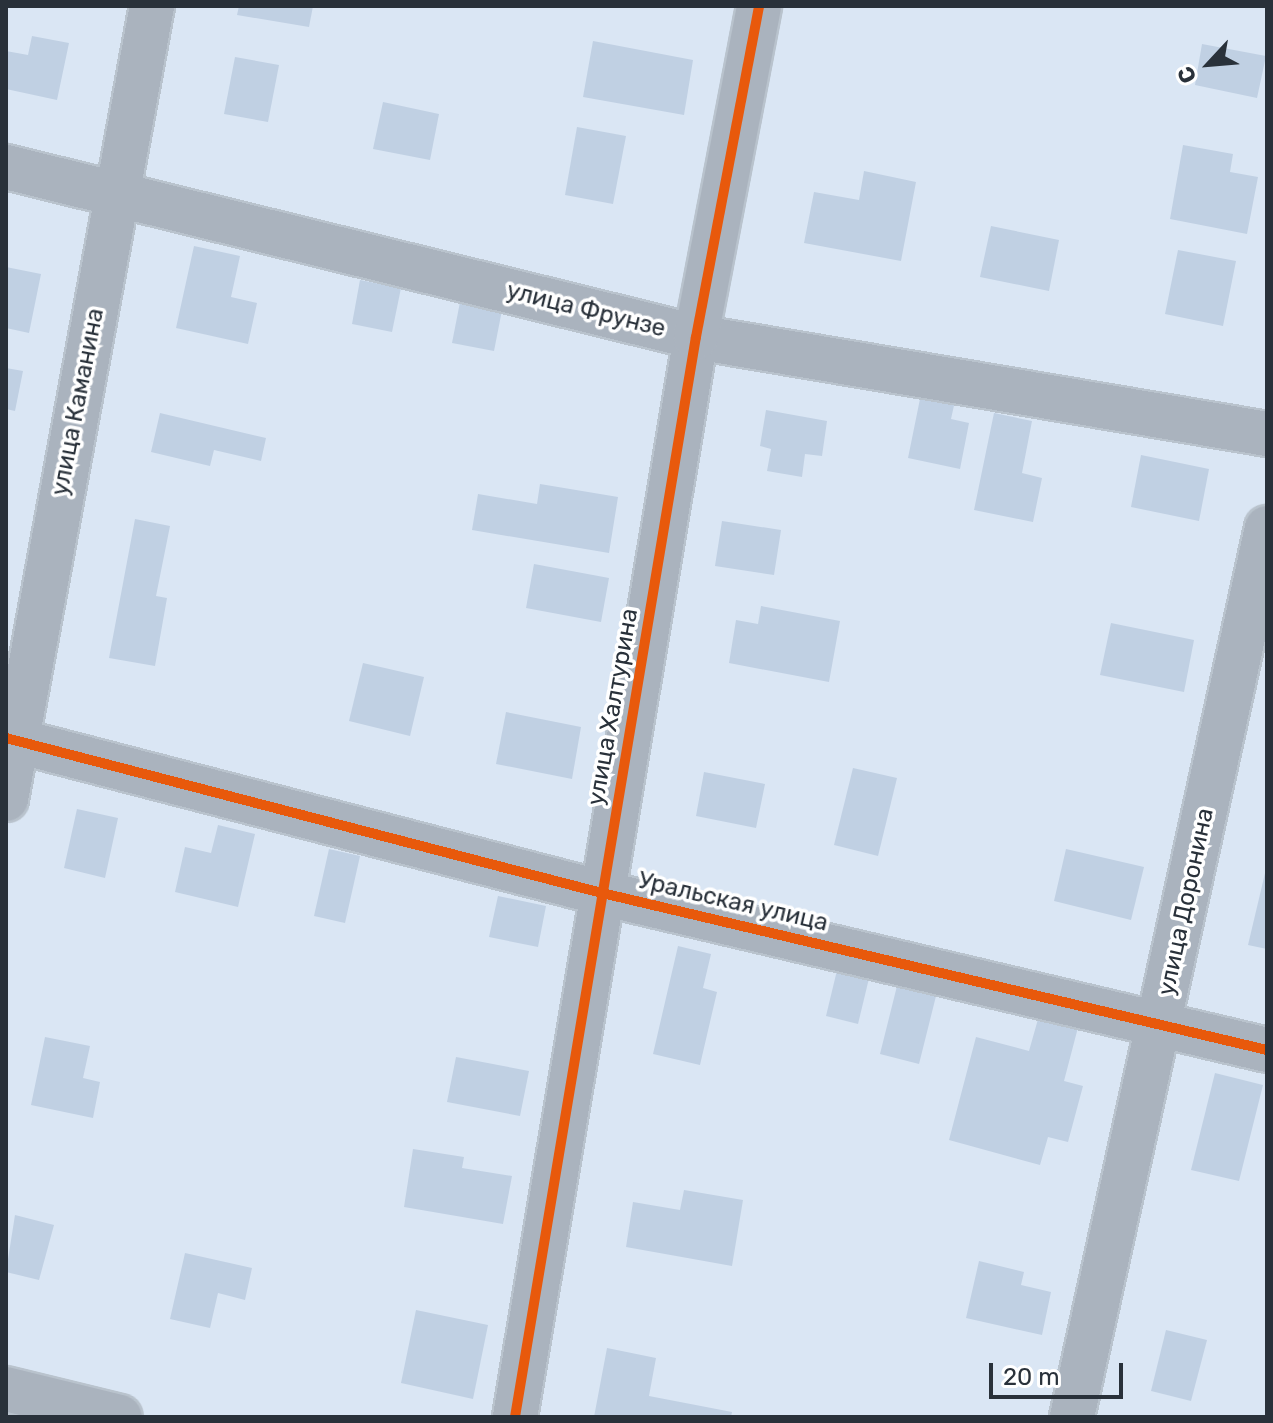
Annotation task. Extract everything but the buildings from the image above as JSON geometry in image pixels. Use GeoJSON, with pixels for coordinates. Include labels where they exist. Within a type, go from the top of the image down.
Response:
{"type":"FeatureCollection","features":[{"type":"Feature","properties":{"kind":"street","name":"улица Каманина"},"geometry":{"type":"LineString","coordinates":[[6,799],[10,739],[152,6]]}},
{"type":"Feature","properties":{"kind":"street","name":"улица Халтурина"},"geometry":{"type":"LineString","coordinates":[[515,1417],[696,337],[759,6]]}},
{"type":"Feature","properties":{"kind":"street","name":"улица Фрунзе"},"geometry":{"type":"LineString","coordinates":[[6,167],[696,337],[1267,434]]}},
{"type":"Feature","properties":{"kind":"street","name":"улица Доронина"},"geometry":{"type":"LineString","coordinates":[[1072,1417],[1267,528]]}},
{"type":"Feature","properties":{"kind":"street","name":"Уральская улица"},"geometry":{"type":"LineString","coordinates":[[10,739],[602,893],[1160,1021],[1267,1050]]}},
{"type":"Feature","properties":{"kind":"street"},"geometry":{"type":"LineString","coordinates":[[6,1389],[120,1417]]}},
{"type":"Feature","properties":{"kind":"cycle path"},"geometry":{"type":"LineString","coordinates":[[515,1417],[696,337],[759,6]]}},
{"type":"Feature","properties":{"kind":"cycle path"},"geometry":{"type":"LineString","coordinates":[[6,738],[602,893],[1267,1050]]}}]}
